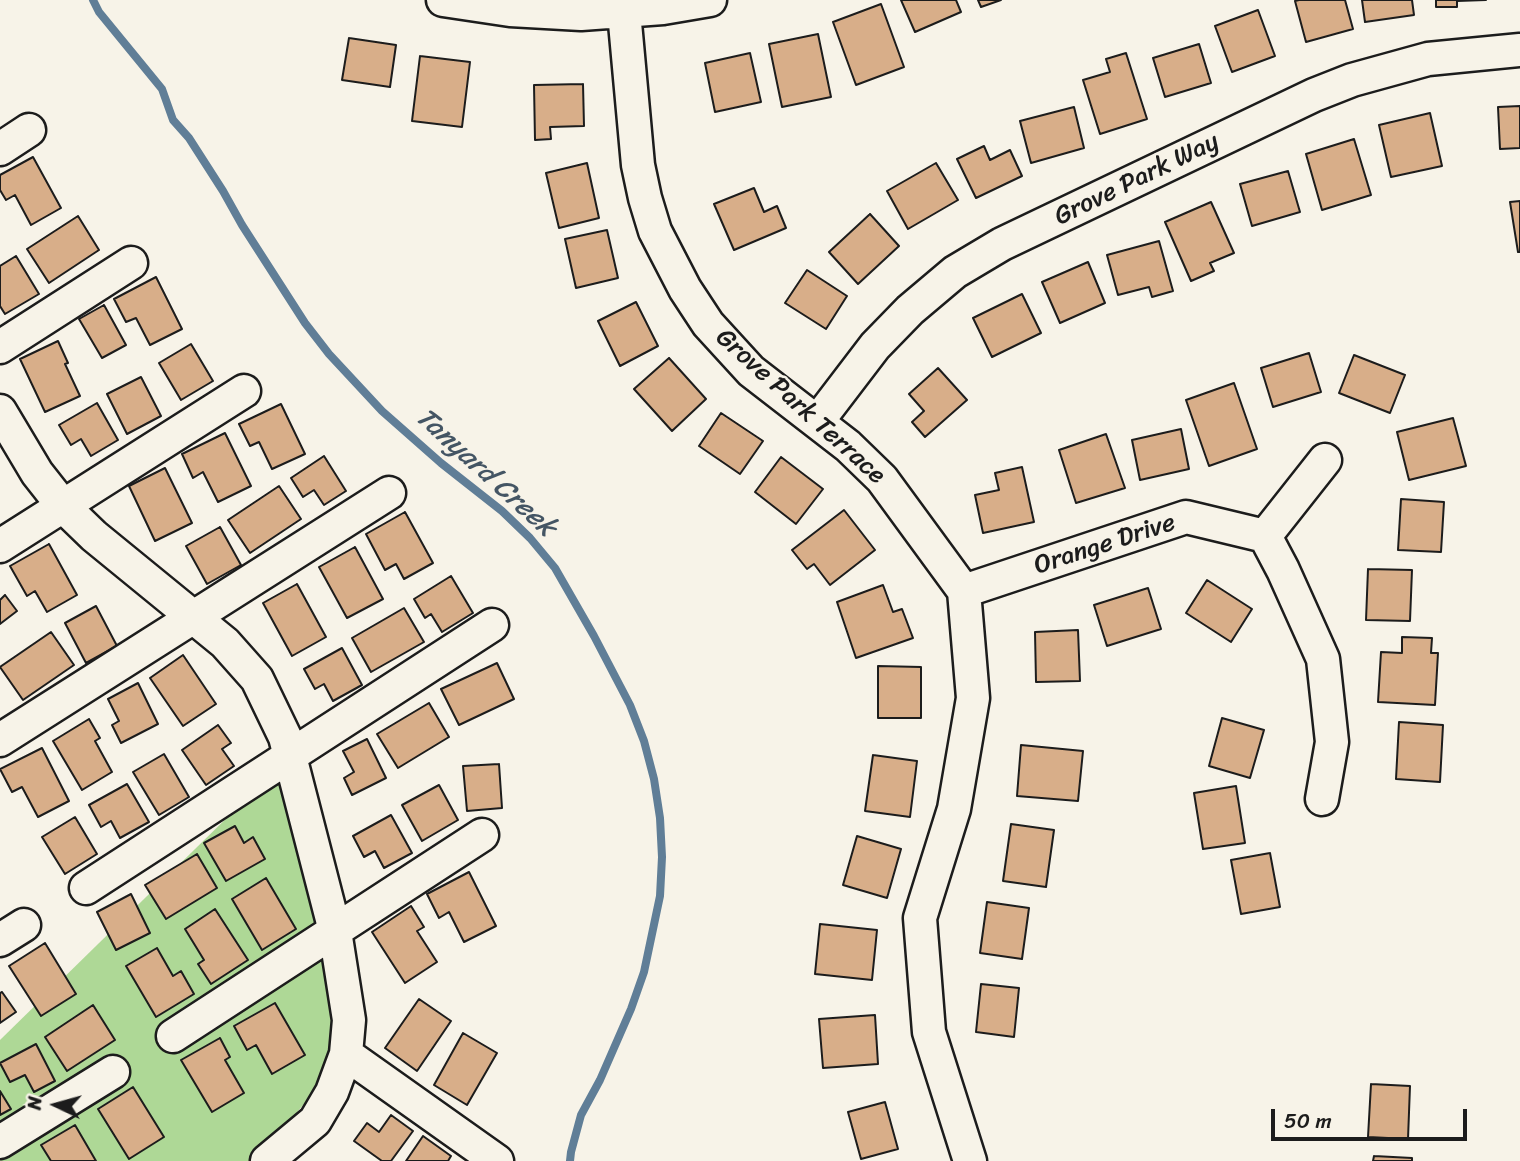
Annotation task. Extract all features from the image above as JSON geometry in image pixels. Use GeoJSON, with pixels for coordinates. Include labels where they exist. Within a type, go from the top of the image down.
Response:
{"type":"FeatureCollection","features":[{"type":"Feature","properties":{"kind":"street"},"geometry":{"type":"LineString","coordinates":[[443,0],[551,13],[624,12],[710,0]]}},
{"type":"Feature","properties":{"kind":"street","name":"Grove Park Terrace"},"geometry":{"type":"LineString","coordinates":[[624,12],[638,165],[655,231],[685,289],[708,324],[751,371],[865,461],[882,480],[964,592]]}},
{"type":"Feature","properties":{"kind":"street","name":"Grove Park Way"},"geometry":{"type":"LineString","coordinates":[[817,422],[876,346],[909,310],[956,272],[1002,244],[1314,95],[1352,80],[1391,67],[1428,59],[1520,50]]}},
{"type":"Feature","properties":{"kind":"street"},"geometry":{"type":"LineString","coordinates":[[0,149],[29,130]]}},
{"type":"Feature","properties":{"kind":"street"},"geometry":{"type":"LineString","coordinates":[[0,346],[131,263]]}},
{"type":"Feature","properties":{"kind":"street"},"geometry":{"type":"LineString","coordinates":[[0,546],[244,391]]}},
{"type":"Feature","properties":{"kind":"street"},"geometry":{"type":"LineString","coordinates":[[0,411],[37,473],[63,506],[94,536],[225,643],[257,679],[285,737],[335,931],[349,1020],[346,1054],[332,1092],[315,1121],[267,1161]]}},
{"type":"Feature","properties":{"kind":"street"},"geometry":{"type":"LineString","coordinates":[[1322,799],[1332,741],[1323,659],[1265,536],[1325,460]]}},
{"type":"Feature","properties":{"kind":"street"},"geometry":{"type":"LineString","coordinates":[[0,740],[389,494]]}},
{"type":"Feature","properties":{"kind":"street","name":"Orange Drive"},"geometry":{"type":"LineString","coordinates":[[964,592],[1186,517],[1265,536]]}},
{"type":"Feature","properties":{"kind":"street"},"geometry":{"type":"LineString","coordinates":[[964,592],[973,698],[954,809],[920,918],[929,1032],[970,1161]]}},
{"type":"Feature","properties":{"kind":"street"},"geometry":{"type":"LineString","coordinates":[[86,888],[492,625]]}},
{"type":"Feature","properties":{"kind":"street"},"geometry":{"type":"LineString","coordinates":[[173,1036],[482,835]]}},
{"type":"Feature","properties":{"kind":"street"},"geometry":{"type":"LineString","coordinates":[[346,1054],[496,1161]]}},
{"type":"Feature","properties":{"kind":"street"},"geometry":{"type":"LineString","coordinates":[[0,1142],[113,1072]]}},
{"type":"Feature","properties":{"kind":"green space"},"geometry":{"type":"Polygon","coordinates":[[[290,756],[346,1054],[256,1161],[0,1161],[0,1040],[290,756]]]}},
{"type":"Feature","properties":{"kind":"building"},"geometry":{"type":"Polygon","coordinates":[[[901,0],[956,0],[961,12],[915,32],[901,0]]]}},
{"type":"Feature","properties":{"kind":"building"},"geometry":{"type":"Polygon","coordinates":[[[978,0],[1001,0],[981,7],[978,0]]]}},
{"type":"Feature","properties":{"kind":"building"},"geometry":{"type":"Polygon","coordinates":[[[1345,0],[1353,29],[1306,42],[1295,1],[1345,0]]]}},
{"type":"Feature","properties":{"kind":"building"},"geometry":{"type":"Polygon","coordinates":[[[1362,0],[1412,0],[1414,15],[1365,22],[1362,0]]]}},
{"type":"Feature","properties":{"kind":"building"},"geometry":{"type":"Polygon","coordinates":[[[1436,0],[1486,0],[1457,1],[1457,7],[1436,7],[1436,0]]]}},
{"type":"Feature","properties":{"kind":"building"},"geometry":{"type":"Polygon","coordinates":[[[881,4],[904,67],[856,85],[833,22],[881,4]]]}},
{"type":"Feature","properties":{"kind":"building"},"geometry":{"type":"Polygon","coordinates":[[[1258,10],[1275,56],[1232,72],[1215,26],[1258,10]]]}},
{"type":"Feature","properties":{"kind":"building"},"geometry":{"type":"Polygon","coordinates":[[[818,34],[831,97],[782,107],[769,44],[818,34]]]}},
{"type":"Feature","properties":{"kind":"building"},"geometry":{"type":"Polygon","coordinates":[[[349,38],[396,45],[390,87],[342,80],[349,38]]]}},
{"type":"Feature","properties":{"kind":"building"},"geometry":{"type":"Polygon","coordinates":[[[1199,44],[1211,83],[1165,97],[1153,58],[1199,44]]]}},
{"type":"Feature","properties":{"kind":"building"},"geometry":{"type":"Polygon","coordinates":[[[750,53],[761,102],[715,112],[705,63],[750,53]]]}},
{"type":"Feature","properties":{"kind":"building"},"geometry":{"type":"Polygon","coordinates":[[[1126,53],[1147,119],[1100,134],[1083,80],[1110,72],[1106,59],[1126,53]]]}},
{"type":"Feature","properties":{"kind":"building"},"geometry":{"type":"Polygon","coordinates":[[[420,56],[470,62],[462,127],[412,121],[420,56]]]}},
{"type":"Feature","properties":{"kind":"building"},"geometry":{"type":"Polygon","coordinates":[[[583,84],[584,126],[550,127],[551,139],[535,140],[534,85],[583,84]]]}},
{"type":"Feature","properties":{"kind":"building"},"geometry":{"type":"Polygon","coordinates":[[[1520,106],[1520,148],[1500,149],[1498,107],[1520,106]]]}},
{"type":"Feature","properties":{"kind":"building"},"geometry":{"type":"Polygon","coordinates":[[[1074,107],[1084,148],[1031,163],[1020,121],[1074,107]]]}},
{"type":"Feature","properties":{"kind":"building"},"geometry":{"type":"Polygon","coordinates":[[[1430,113],[1442,166],[1391,177],[1379,125],[1430,113]]]}},
{"type":"Feature","properties":{"kind":"building"},"geometry":{"type":"Polygon","coordinates":[[[1354,139],[1371,195],[1322,210],[1306,154],[1354,139]]]}},
{"type":"Feature","properties":{"kind":"building"},"geometry":{"type":"Polygon","coordinates":[[[984,146],[990,160],[1010,150],[1022,176],[976,198],[957,159],[984,146]]]}},
{"type":"Feature","properties":{"kind":"building"},"geometry":{"type":"Polygon","coordinates":[[[33,157],[61,208],[31,225],[15,195],[6,200],[0,190],[0,175],[33,157]]]}},
{"type":"Feature","properties":{"kind":"building"},"geometry":{"type":"Polygon","coordinates":[[[587,163],[599,218],[559,228],[546,173],[587,163]]]}},
{"type":"Feature","properties":{"kind":"building"},"geometry":{"type":"Polygon","coordinates":[[[936,163],[958,200],[908,229],[887,191],[936,163]]]}},
{"type":"Feature","properties":{"kind":"building"},"geometry":{"type":"Polygon","coordinates":[[[1288,171],[1300,212],[1252,226],[1240,184],[1288,171]]]}},
{"type":"Feature","properties":{"kind":"building"},"geometry":{"type":"Polygon","coordinates":[[[754,188],[764,212],[777,206],[786,228],[734,250],[714,204],[754,188]]]}},
{"type":"Feature","properties":{"kind":"building"},"geometry":{"type":"Polygon","coordinates":[[[1520,201],[1520,252],[1518,252],[1510,202],[1520,201]]]}},
{"type":"Feature","properties":{"kind":"building"},"geometry":{"type":"Polygon","coordinates":[[[1211,202],[1234,253],[1210,263],[1214,271],[1191,281],[1165,222],[1211,202]]]}},
{"type":"Feature","properties":{"kind":"building"},"geometry":{"type":"Polygon","coordinates":[[[870,214],[899,246],[858,284],[829,252],[870,214]]]}},
{"type":"Feature","properties":{"kind":"building"},"geometry":{"type":"Polygon","coordinates":[[[78,216],[99,250],[49,283],[27,249],[78,216]]]}},
{"type":"Feature","properties":{"kind":"building"},"geometry":{"type":"Polygon","coordinates":[[[607,230],[618,278],[576,288],[565,239],[607,230]]]}},
{"type":"Feature","properties":{"kind":"building"},"geometry":{"type":"Polygon","coordinates":[[[1159,241],[1173,291],[1152,297],[1149,287],[1118,295],[1107,255],[1159,241]]]}},
{"type":"Feature","properties":{"kind":"building"},"geometry":{"type":"Polygon","coordinates":[[[16,256],[39,294],[5,314],[0,306],[0,266],[16,256]]]}},
{"type":"Feature","properties":{"kind":"building"},"geometry":{"type":"Polygon","coordinates":[[[1088,262],[1105,303],[1060,323],[1042,282],[1088,262]]]}},
{"type":"Feature","properties":{"kind":"building"},"geometry":{"type":"Polygon","coordinates":[[[807,270],[847,296],[826,329],[785,303],[807,270]]]}},
{"type":"Feature","properties":{"kind":"building"},"geometry":{"type":"Polygon","coordinates":[[[156,277],[182,329],[150,345],[136,318],[126,322],[114,299],[156,277]]]}},
{"type":"Feature","properties":{"kind":"building"},"geometry":{"type":"Polygon","coordinates":[[[1022,294],[1041,333],[992,357],[973,318],[1022,294]]]}},
{"type":"Feature","properties":{"kind":"building"},"geometry":{"type":"Polygon","coordinates":[[[636,302],[658,346],[620,366],[598,321],[636,302]]]}},
{"type":"Feature","properties":{"kind":"building"},"geometry":{"type":"Polygon","coordinates":[[[104,305],[126,345],[102,358],[79,319],[104,305]]]}},
{"type":"Feature","properties":{"kind":"building"},"geometry":{"type":"Polygon","coordinates":[[[58,341],[80,396],[45,412],[20,359],[58,341]]]}},
{"type":"Feature","properties":{"kind":"building"},"geometry":{"type":"Polygon","coordinates":[[[191,344],[213,381],[181,400],[159,363],[191,344]]]}},
{"type":"Feature","properties":{"kind":"building"},"geometry":{"type":"Polygon","coordinates":[[[1309,353],[1321,392],[1273,407],[1261,368],[1309,353]]]}},
{"type":"Feature","properties":{"kind":"building"},"geometry":{"type":"Polygon","coordinates":[[[1354,355],[1405,375],[1390,413],[1339,393],[1354,355]]]}},
{"type":"Feature","properties":{"kind":"building"},"geometry":{"type":"Polygon","coordinates":[[[669,358],[706,399],[672,431],[634,389],[669,358]]]}},
{"type":"Feature","properties":{"kind":"building"},"geometry":{"type":"Polygon","coordinates":[[[938,368],[967,400],[925,437],[912,422],[924,411],[909,394],[938,368]]]}},
{"type":"Feature","properties":{"kind":"building"},"geometry":{"type":"Polygon","coordinates":[[[141,377],[161,416],[127,434],[107,394],[141,377]]]}},
{"type":"Feature","properties":{"kind":"building"},"geometry":{"type":"Polygon","coordinates":[[[1234,383],[1257,449],[1209,466],[1186,400],[1234,383]]]}},
{"type":"Feature","properties":{"kind":"building"},"geometry":{"type":"Polygon","coordinates":[[[97,403],[118,440],[91,456],[81,439],[71,445],[59,425],[97,403]]]}},
{"type":"Feature","properties":{"kind":"building"},"geometry":{"type":"Polygon","coordinates":[[[281,404],[305,454],[272,469],[259,442],[250,446],[239,424],[281,404]]]}},
{"type":"Feature","properties":{"kind":"building"},"geometry":{"type":"Polygon","coordinates":[[[721,413],[763,441],[740,474],[699,446],[721,413]]]}},
{"type":"Feature","properties":{"kind":"building"},"geometry":{"type":"Polygon","coordinates":[[[1453,418],[1466,466],[1409,480],[1397,432],[1453,418]]]}},
{"type":"Feature","properties":{"kind":"building"},"geometry":{"type":"Polygon","coordinates":[[[1181,429],[1189,469],[1140,480],[1132,440],[1181,429]]]}},
{"type":"Feature","properties":{"kind":"building"},"geometry":{"type":"Polygon","coordinates":[[[225,433],[251,486],[218,502],[203,472],[193,478],[182,454],[225,433]]]}},
{"type":"Feature","properties":{"kind":"building"},"geometry":{"type":"Polygon","coordinates":[[[1106,434],[1125,488],[1076,503],[1059,450],[1106,434]]]}},
{"type":"Feature","properties":{"kind":"building"},"geometry":{"type":"Polygon","coordinates":[[[324,456],[346,491],[324,505],[314,490],[303,497],[291,478],[324,456]]]}},
{"type":"Feature","properties":{"kind":"building"},"geometry":{"type":"Polygon","coordinates":[[[781,457],[823,489],[796,524],[755,492],[781,457]]]}},
{"type":"Feature","properties":{"kind":"building"},"geometry":{"type":"Polygon","coordinates":[[[1022,467],[1034,522],[983,533],[975,495],[999,490],[995,473],[1022,467]]]}},
{"type":"Feature","properties":{"kind":"building"},"geometry":{"type":"Polygon","coordinates":[[[165,468],[192,523],[155,541],[129,486],[165,468]]]}},
{"type":"Feature","properties":{"kind":"building"},"geometry":{"type":"Polygon","coordinates":[[[279,486],[301,519],[250,553],[228,520],[279,486]]]}},
{"type":"Feature","properties":{"kind":"building"},"geometry":{"type":"Polygon","coordinates":[[[1401,499],[1444,502],[1441,552],[1398,550],[1401,499]]]}},
{"type":"Feature","properties":{"kind":"building"},"geometry":{"type":"Polygon","coordinates":[[[844,510],[875,550],[830,585],[814,564],[807,569],[792,550],[844,510]]]}},
{"type":"Feature","properties":{"kind":"building"},"geometry":{"type":"Polygon","coordinates":[[[405,512],[433,563],[404,579],[396,564],[385,570],[366,534],[405,512]]]}},
{"type":"Feature","properties":{"kind":"building"},"geometry":{"type":"Polygon","coordinates":[[[220,527],[241,565],[207,584],[186,546],[220,527]]]}},
{"type":"Feature","properties":{"kind":"building"},"geometry":{"type":"Polygon","coordinates":[[[49,544],[77,595],[47,612],[35,591],[27,596],[10,566],[49,544]]]}},
{"type":"Feature","properties":{"kind":"building"},"geometry":{"type":"Polygon","coordinates":[[[355,547],[383,599],[347,618],[319,567],[355,547]]]}},
{"type":"Feature","properties":{"kind":"building"},"geometry":{"type":"Polygon","coordinates":[[[1368,569],[1412,570],[1410,621],[1366,620],[1368,569]]]}},
{"type":"Feature","properties":{"kind":"building"},"geometry":{"type":"Polygon","coordinates":[[[451,576],[473,613],[442,632],[431,614],[425,618],[414,599],[451,576]]]}},
{"type":"Feature","properties":{"kind":"building"},"geometry":{"type":"Polygon","coordinates":[[[1207,580],[1252,609],[1231,642],[1186,613],[1207,580]]]}},
{"type":"Feature","properties":{"kind":"building"},"geometry":{"type":"Polygon","coordinates":[[[297,584],[326,637],[292,656],[263,603],[297,584]]]}},
{"type":"Feature","properties":{"kind":"building"},"geometry":{"type":"Polygon","coordinates":[[[883,585],[893,612],[902,609],[913,638],[856,658],[837,602],[883,585]]]}},
{"type":"Feature","properties":{"kind":"building"},"geometry":{"type":"Polygon","coordinates":[[[1148,588],[1161,629],[1107,646],[1094,605],[1148,588]]]}},
{"type":"Feature","properties":{"kind":"building"},"geometry":{"type":"Polygon","coordinates":[[[5,595],[17,611],[0,624],[0,600],[5,595]]]}},
{"type":"Feature","properties":{"kind":"building"},"geometry":{"type":"Polygon","coordinates":[[[96,606],[117,646],[86,663],[65,623],[96,606]]]}},
{"type":"Feature","properties":{"kind":"building"},"geometry":{"type":"Polygon","coordinates":[[[404,608],[424,642],[371,672],[352,638],[404,608]]]}},
{"type":"Feature","properties":{"kind":"building"},"geometry":{"type":"Polygon","coordinates":[[[1078,630],[1080,681],[1036,682],[1035,632],[1078,630]]]}},
{"type":"Feature","properties":{"kind":"building"},"geometry":{"type":"Polygon","coordinates":[[[51,632],[74,665],[23,700],[0,667],[51,632]]]}},
{"type":"Feature","properties":{"kind":"building"},"geometry":{"type":"Polygon","coordinates":[[[1402,637],[1432,638],[1431,653],[1438,653],[1435,705],[1378,702],[1381,652],[1402,653],[1402,637]]]}},
{"type":"Feature","properties":{"kind":"building"},"geometry":{"type":"Polygon","coordinates":[[[342,648],[362,685],[333,701],[324,684],[315,689],[304,669],[342,648]]]}},
{"type":"Feature","properties":{"kind":"building"},"geometry":{"type":"Polygon","coordinates":[[[183,655],[216,704],[183,726],[150,678],[183,655]]]}},
{"type":"Feature","properties":{"kind":"building"},"geometry":{"type":"Polygon","coordinates":[[[497,663],[514,699],[459,725],[441,689],[497,663]]]}},
{"type":"Feature","properties":{"kind":"building"},"geometry":{"type":"Polygon","coordinates":[[[878,666],[921,667],[921,718],[878,718],[878,666]]]}},
{"type":"Feature","properties":{"kind":"building"},"geometry":{"type":"Polygon","coordinates":[[[138,683],[158,724],[121,743],[112,725],[119,721],[108,699],[138,683]]]}},
{"type":"Feature","properties":{"kind":"building"},"geometry":{"type":"Polygon","coordinates":[[[429,703],[449,737],[398,768],[377,734],[429,703]]]}},
{"type":"Feature","properties":{"kind":"building"},"geometry":{"type":"Polygon","coordinates":[[[1222,718],[1264,730],[1250,778],[1209,766],[1222,718]]]}},
{"type":"Feature","properties":{"kind":"building"},"geometry":{"type":"Polygon","coordinates":[[[89,719],[100,738],[95,741],[112,772],[82,790],[53,741],[89,719]]]}},
{"type":"Feature","properties":{"kind":"building"},"geometry":{"type":"Polygon","coordinates":[[[1399,722],[1443,725],[1440,782],[1396,779],[1399,722]]]}},
{"type":"Feature","properties":{"kind":"building"},"geometry":{"type":"Polygon","coordinates":[[[218,725],[231,743],[222,749],[234,766],[206,785],[182,750],[218,725]]]}},
{"type":"Feature","properties":{"kind":"building"},"geometry":{"type":"Polygon","coordinates":[[[367,739],[386,778],[352,795],[344,778],[354,772],[343,751],[367,739]]]}},
{"type":"Feature","properties":{"kind":"building"},"geometry":{"type":"Polygon","coordinates":[[[1021,745],[1083,751],[1078,801],[1017,796],[1021,745]]]}},
{"type":"Feature","properties":{"kind":"building"},"geometry":{"type":"Polygon","coordinates":[[[42,748],[69,801],[38,817],[22,787],[12,792],[0,769],[42,748]]]}},
{"type":"Feature","properties":{"kind":"building"},"geometry":{"type":"Polygon","coordinates":[[[164,754],[189,797],[159,815],[133,772],[164,754]]]}},
{"type":"Feature","properties":{"kind":"building"},"geometry":{"type":"Polygon","coordinates":[[[873,755],[917,761],[910,817],[865,811],[873,755]]]}},
{"type":"Feature","properties":{"kind":"building"},"geometry":{"type":"Polygon","coordinates":[[[499,764],[502,808],[467,811],[463,766],[499,764]]]}},
{"type":"Feature","properties":{"kind":"building"},"geometry":{"type":"Polygon","coordinates":[[[127,784],[149,822],[120,838],[111,821],[101,827],[89,805],[127,784]]]}},
{"type":"Feature","properties":{"kind":"building"},"geometry":{"type":"Polygon","coordinates":[[[439,785],[458,820],[422,841],[402,805],[439,785]]]}},
{"type":"Feature","properties":{"kind":"building"},"geometry":{"type":"Polygon","coordinates":[[[1236,786],[1245,843],[1203,849],[1194,793],[1236,786]]]}},
{"type":"Feature","properties":{"kind":"building"},"geometry":{"type":"Polygon","coordinates":[[[391,815],[412,853],[384,868],[375,851],[364,857],[353,836],[391,815]]]}},
{"type":"Feature","properties":{"kind":"building"},"geometry":{"type":"Polygon","coordinates":[[[75,817],[97,854],[65,874],[42,837],[75,817]]]}},
{"type":"Feature","properties":{"kind":"building"},"geometry":{"type":"Polygon","coordinates":[[[1011,824],[1054,830],[1046,887],[1003,881],[1011,824]]]}},
{"type":"Feature","properties":{"kind":"building"},"geometry":{"type":"Polygon","coordinates":[[[235,826],[244,843],[253,837],[265,859],[226,881],[204,843],[235,826]]]}},
{"type":"Feature","properties":{"kind":"building"},"geometry":{"type":"Polygon","coordinates":[[[857,836],[901,849],[887,898],[843,885],[857,836]]]}},
{"type":"Feature","properties":{"kind":"building"},"geometry":{"type":"Polygon","coordinates":[[[1270,853],[1280,907],[1241,914],[1231,860],[1270,853]]]}},
{"type":"Feature","properties":{"kind":"building"},"geometry":{"type":"Polygon","coordinates":[[[197,854],[217,888],[166,919],[145,885],[197,854]]]}},
{"type":"Feature","properties":{"kind":"building"},"geometry":{"type":"Polygon","coordinates":[[[469,872],[496,926],[464,942],[449,912],[439,918],[427,894],[469,872]]]}},
{"type":"Feature","properties":{"kind":"building"},"geometry":{"type":"Polygon","coordinates":[[[266,878],[296,929],[262,950],[232,899],[266,878]]]}},
{"type":"Feature","properties":{"kind":"building"},"geometry":{"type":"Polygon","coordinates":[[[131,894],[150,933],[116,950],[97,912],[131,894]]]}},
{"type":"Feature","properties":{"kind":"building"},"geometry":{"type":"Polygon","coordinates":[[[987,902],[1029,908],[1022,959],[980,953],[987,902]]]}},
{"type":"Feature","properties":{"kind":"building"},"geometry":{"type":"Polygon","coordinates":[[[411,906],[424,927],[417,931],[437,962],[405,983],[372,932],[411,906]]]}},
{"type":"Feature","properties":{"kind":"building"},"geometry":{"type":"Polygon","coordinates":[[[215,909],[248,960],[211,984],[198,964],[204,960],[185,929],[215,909]]]}},
{"type":"Feature","properties":{"kind":"building"},"geometry":{"type":"Polygon","coordinates":[[[820,924],[877,930],[872,980],[815,974],[820,924]]]}},
{"type":"Feature","properties":{"kind":"building"},"geometry":{"type":"Polygon","coordinates":[[[45,943],[76,994],[41,1016],[9,966],[45,943]]]}},
{"type":"Feature","properties":{"kind":"building"},"geometry":{"type":"Polygon","coordinates":[[[157,948],[173,976],[181,971],[194,994],[156,1017],[126,966],[157,948]]]}},
{"type":"Feature","properties":{"kind":"building"},"geometry":{"type":"Polygon","coordinates":[[[981,984],[1019,988],[1014,1037],[976,1032],[981,984]]]}},
{"type":"Feature","properties":{"kind":"building"},"geometry":{"type":"Polygon","coordinates":[[[2,992],[16,1012],[0,1023],[0,993],[2,992]]]}},
{"type":"Feature","properties":{"kind":"building"},"geometry":{"type":"Polygon","coordinates":[[[419,999],[451,1021],[417,1071],[385,1048],[419,999]]]}},
{"type":"Feature","properties":{"kind":"building"},"geometry":{"type":"Polygon","coordinates":[[[275,1003],[305,1055],[272,1074],[256,1045],[247,1050],[234,1026],[275,1003]]]}},
{"type":"Feature","properties":{"kind":"building"},"geometry":{"type":"Polygon","coordinates":[[[93,1005],[115,1040],[67,1071],[45,1037],[93,1005]]]}},
{"type":"Feature","properties":{"kind":"building"},"geometry":{"type":"Polygon","coordinates":[[[875,1015],[878,1064],[823,1068],[819,1019],[875,1015]]]}},
{"type":"Feature","properties":{"kind":"building"},"geometry":{"type":"Polygon","coordinates":[[[463,1033],[497,1053],[467,1105],[434,1085],[463,1033]]]}},
{"type":"Feature","properties":{"kind":"building"},"geometry":{"type":"Polygon","coordinates":[[[220,1038],[230,1057],[225,1060],[244,1093],[212,1112],[181,1060],[220,1038]]]}},
{"type":"Feature","properties":{"kind":"building"},"geometry":{"type":"Polygon","coordinates":[[[36,1044],[55,1081],[34,1092],[25,1075],[10,1082],[0,1063],[36,1044]]]}},
{"type":"Feature","properties":{"kind":"building"},"geometry":{"type":"Polygon","coordinates":[[[1371,1084],[1410,1086],[1408,1139],[1368,1137],[1371,1084]]]}},
{"type":"Feature","properties":{"kind":"building"},"geometry":{"type":"Polygon","coordinates":[[[133,1087],[164,1137],[129,1159],[98,1109],[133,1087]]]}},
{"type":"Feature","properties":{"kind":"building"},"geometry":{"type":"Polygon","coordinates":[[[0,1091],[11,1109],[0,1115],[0,1091]]]}},
{"type":"Feature","properties":{"kind":"building"},"geometry":{"type":"Polygon","coordinates":[[[885,1102],[898,1149],[861,1159],[848,1112],[885,1102]]]}},
{"type":"Feature","properties":{"kind":"building"},"geometry":{"type":"Polygon","coordinates":[[[391,1115],[413,1131],[391,1161],[382,1161],[354,1141],[367,1123],[379,1132],[391,1115]]]}},
{"type":"Feature","properties":{"kind":"building"},"geometry":{"type":"Polygon","coordinates":[[[75,1125],[96,1161],[51,1161],[41,1145],[75,1125]]]}},
{"type":"Feature","properties":{"kind":"building"},"geometry":{"type":"Polygon","coordinates":[[[423,1136],[451,1156],[448,1161],[406,1161],[423,1136]]]}},
{"type":"Feature","properties":{"kind":"building"},"geometry":{"type":"Polygon","coordinates":[[[1374,1156],[1412,1158],[1412,1161],[1373,1161],[1374,1156]]]}},
{"type":"Feature","properties":{"kind":"waterway","name":"Tanyard Creek"},"geometry":{"type":"LineString","coordinates":[[93,0],[99,12],[162,89],[173,120],[189,138],[305,323],[329,354],[382,411],[441,463],[502,511],[530,538],[555,568],[630,705],[644,741],[654,779],[660,818],[660,896],[644,972],[600,1080],[581,1115],[570,1161]]}}]}
